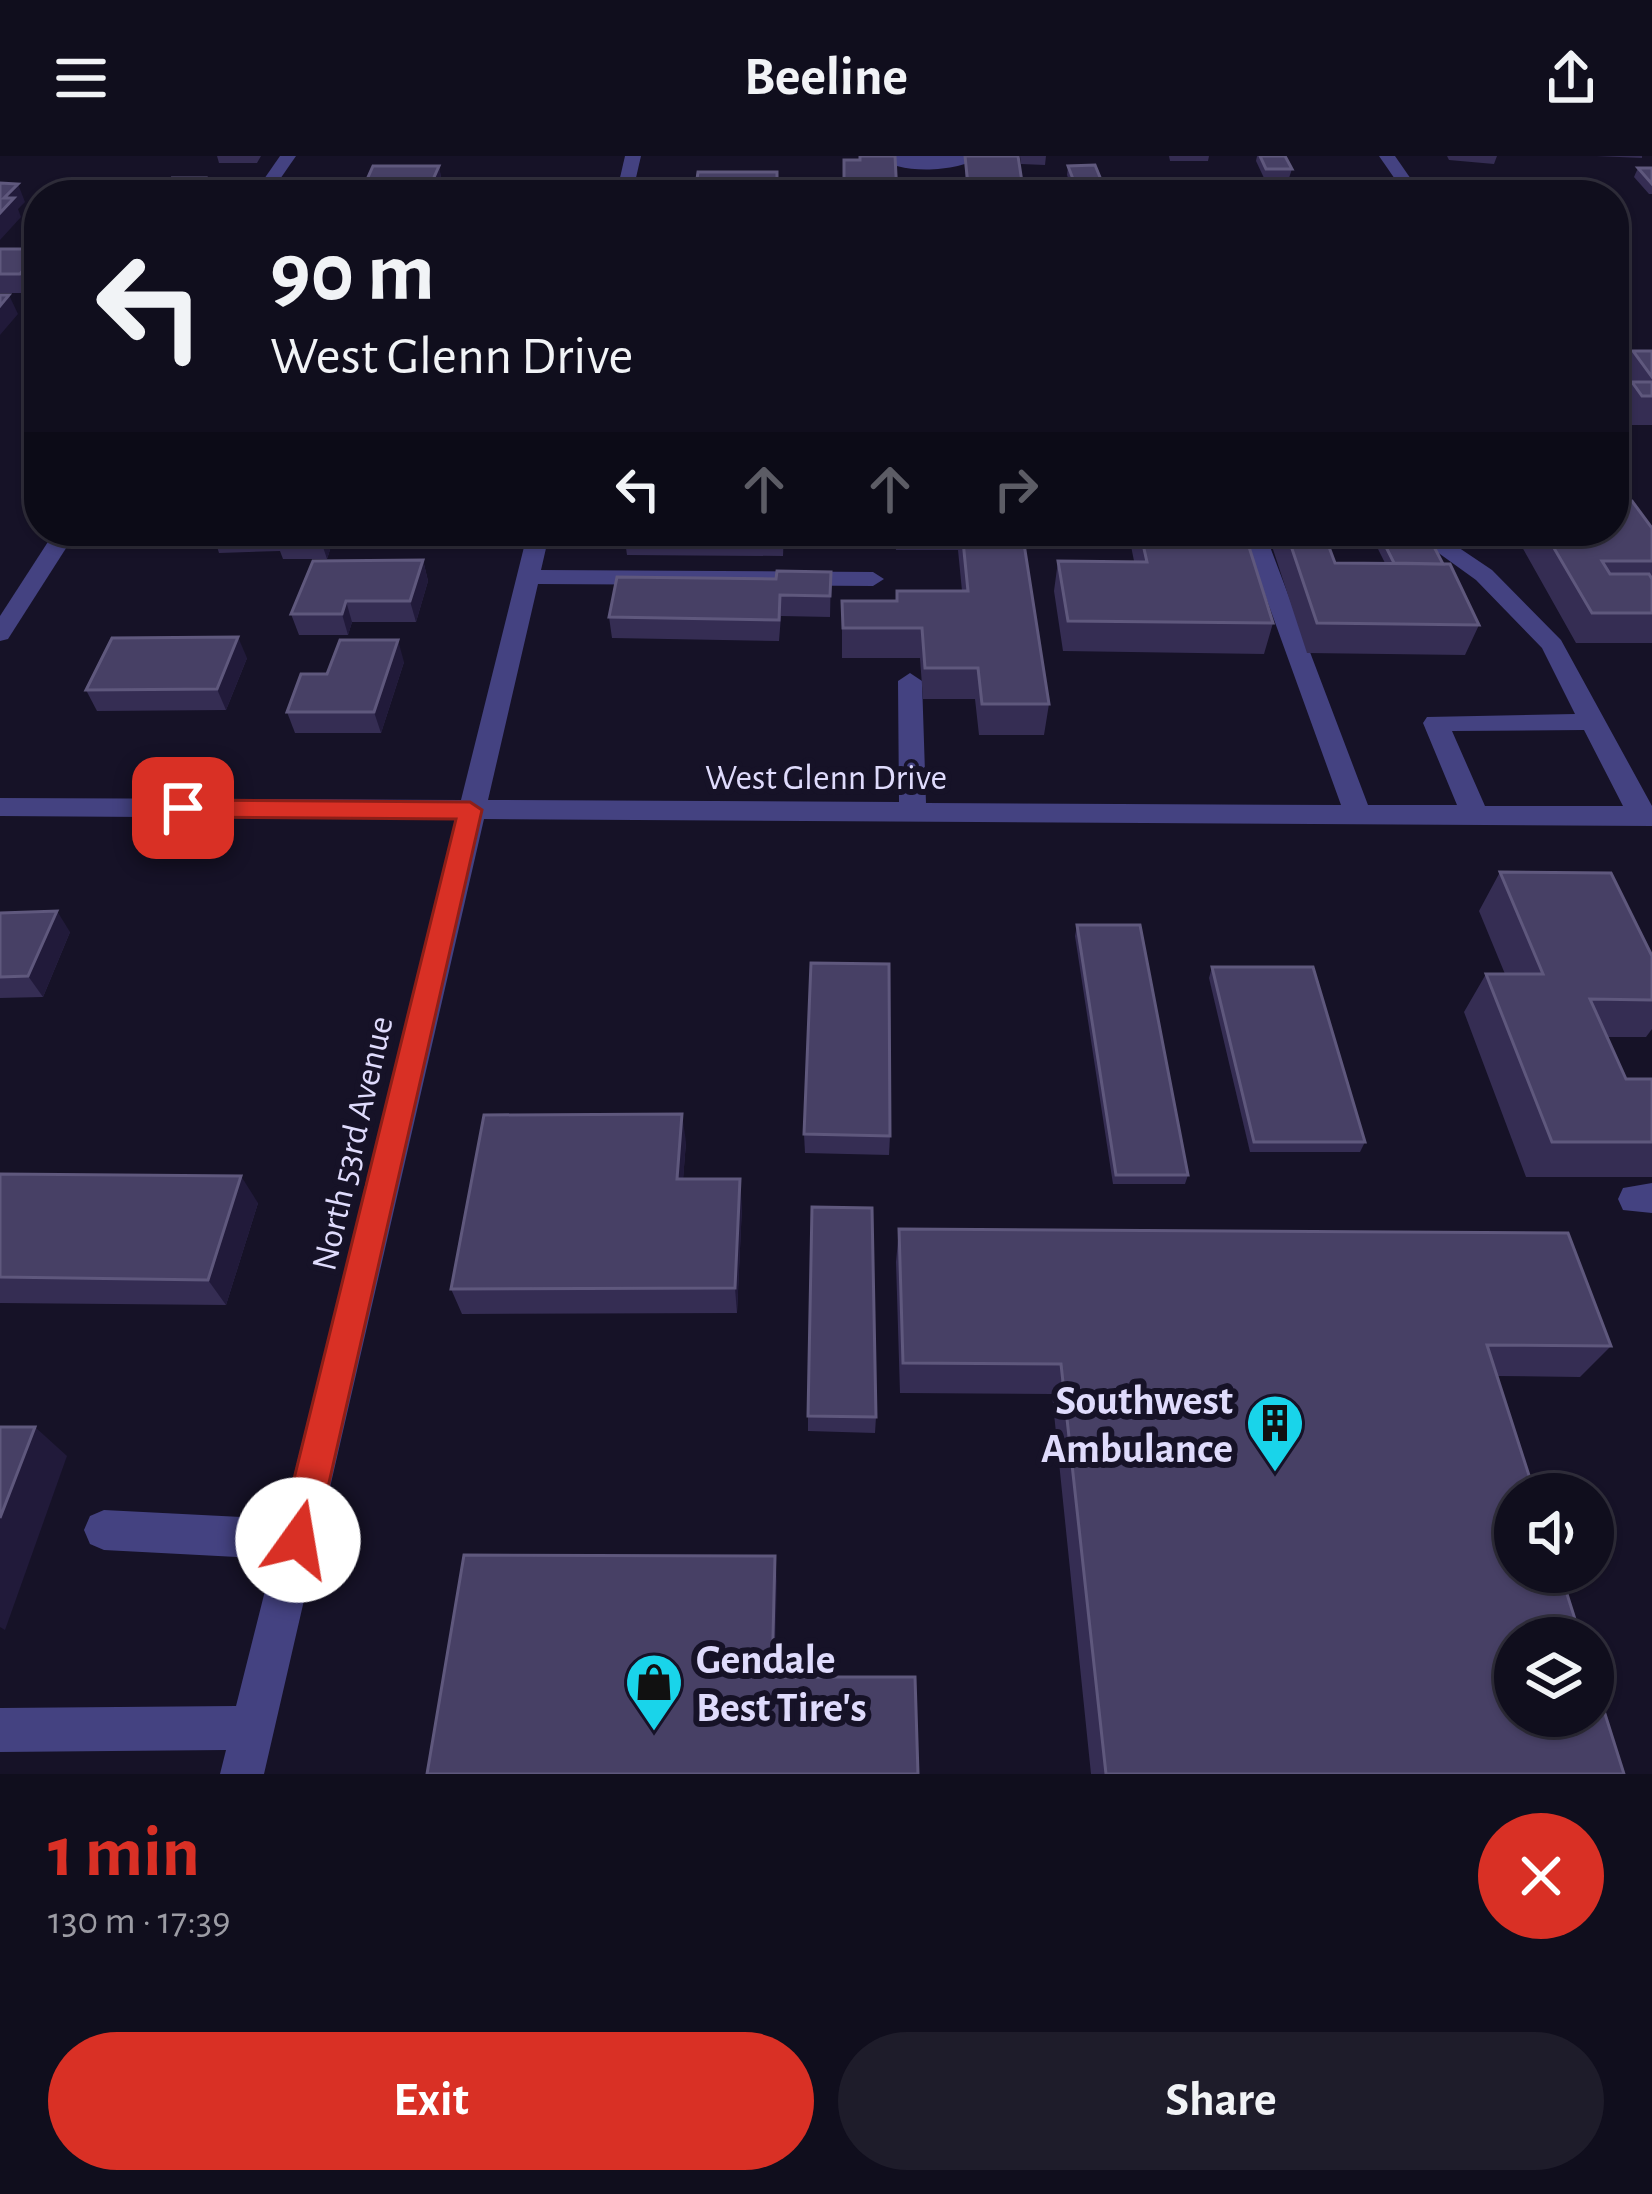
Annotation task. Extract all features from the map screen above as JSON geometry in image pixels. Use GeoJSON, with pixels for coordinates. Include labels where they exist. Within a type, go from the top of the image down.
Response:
{"type":"FeatureCollection","features":[{"type":"Feature","properties":{"kind":"street"},"geometry":{"type":"LineString","coordinates":[[886,156],[893,162],[962,162],[974,156]]}},
{"type":"Feature","properties":{"kind":"street"},"geometry":{"type":"LineString","coordinates":[[0,634],[56,546]]}},
{"type":"Feature","properties":{"kind":"street","name":"North 53rd Avenue"},"geometry":{"type":"LineString","coordinates":[[242,1774],[535,546]]}},
{"type":"Feature","properties":{"kind":"street"},"geometry":{"type":"LineString","coordinates":[[1259,546],[1358,815]]}},
{"type":"Feature","properties":{"kind":"street"},"geometry":{"type":"LineString","coordinates":[[1441,546],[1484,575],[1552,645],[1647,816]]}},
{"type":"Feature","properties":{"kind":"street"},"geometry":{"type":"LineString","coordinates":[[528,577],[873,579]]}},
{"type":"Feature","properties":{"kind":"street"},"geometry":{"type":"LineString","coordinates":[[910,680],[913,813]]}},
{"type":"Feature","properties":{"kind":"street"},"geometry":{"type":"LineString","coordinates":[[1474,815],[1436,723],[1592,722]]}},
{"type":"Feature","properties":{"kind":"street","name":"West Glenn Drive"},"geometry":{"type":"LineString","coordinates":[[0,807],[1647,816]]}},
{"type":"Feature","properties":{"kind":"street"},"geometry":{"type":"LineString","coordinates":[[104,1530],[298,1540]]}},
{"type":"Feature","properties":{"kind":"street"},"geometry":{"type":"LineString","coordinates":[[0,1730],[253,1728]]}},
{"type":"Feature","properties":{"kind":"building"},"geometry":{"type":"Polygon","coordinates":[[[860,156],[895,156],[896,180],[844,180],[844,160],[860,160],[860,156]]]}},
{"type":"Feature","properties":{"kind":"building"},"geometry":{"type":"Polygon","coordinates":[[[965,156],[1018,156],[1022,180],[967,180],[965,156]]]}},
{"type":"Feature","properties":{"kind":"building"},"geometry":{"type":"Polygon","coordinates":[[[1260,156],[1285,156],[1292,169],[1266,169],[1260,156]]]}},
{"type":"Feature","properties":{"kind":"building"},"geometry":{"type":"Polygon","coordinates":[[[1095,165],[1101,180],[1073,180],[1068,166],[1095,165]]]}},
{"type":"Feature","properties":{"kind":"building"},"geometry":{"type":"Polygon","coordinates":[[[373,166],[439,166],[433,180],[367,180],[373,166]]]}},
{"type":"Feature","properties":{"kind":"building"},"geometry":{"type":"Polygon","coordinates":[[[1638,168],[1652,168],[1652,184],[1638,168]]]}},
{"type":"Feature","properties":{"kind":"building"},"geometry":{"type":"Polygon","coordinates":[[[698,172],[777,172],[777,180],[697,180],[698,172]]]}},
{"type":"Feature","properties":{"kind":"building"},"geometry":{"type":"Polygon","coordinates":[[[0,183],[18,184],[4,198],[14,198],[0,213],[0,183]]]}},
{"type":"Feature","properties":{"kind":"building"},"geometry":{"type":"Polygon","coordinates":[[[0,249],[24,249],[20,274],[0,274],[0,249]]]}},
{"type":"Feature","properties":{"kind":"building"},"geometry":{"type":"Polygon","coordinates":[[[1633,351],[1652,351],[1652,377],[1633,351]]]}},
{"type":"Feature","properties":{"kind":"building"},"geometry":{"type":"Polygon","coordinates":[[[1632,382],[1652,382],[1652,396],[1642,396],[1632,382]]]}},
{"type":"Feature","properties":{"kind":"building"},"geometry":{"type":"Polygon","coordinates":[[[1632,501],[1652,528],[1652,561],[1602,561],[1610,574],[1649,574],[1652,613],[1592,613],[1553,546],[1629,546],[1632,501]]]}},
{"type":"Feature","properties":{"kind":"building"},"geometry":{"type":"Polygon","coordinates":[[[964,546],[1024,546],[1049,704],[982,704],[978,668],[925,668],[922,628],[843,628],[842,601],[897,601],[897,591],[968,591],[964,546]]]}},
{"type":"Feature","properties":{"kind":"building"},"geometry":{"type":"Polygon","coordinates":[[[1143,546],[1249,546],[1273,623],[1068,621],[1058,561],[1147,562],[1143,546]]]}},
{"type":"Feature","properties":{"kind":"building"},"geometry":{"type":"Polygon","coordinates":[[[1291,546],[1329,546],[1335,563],[1450,564],[1479,625],[1317,623],[1291,546]]]}},
{"type":"Feature","properties":{"kind":"building"},"geometry":{"type":"Polygon","coordinates":[[[1386,546],[1434,546],[1443,564],[1394,563],[1386,546]]]}},
{"type":"Feature","properties":{"kind":"building"},"geometry":{"type":"Polygon","coordinates":[[[423,560],[410,601],[346,601],[342,614],[291,614],[313,561],[423,560]]]}},
{"type":"Feature","properties":{"kind":"building"},"geometry":{"type":"Polygon","coordinates":[[[777,571],[831,572],[830,596],[780,595],[779,620],[609,617],[617,577],[776,579],[777,571]]]}},
{"type":"Feature","properties":{"kind":"building"},"geometry":{"type":"Polygon","coordinates":[[[238,637],[217,689],[86,690],[112,638],[238,637]]]}},
{"type":"Feature","properties":{"kind":"building"},"geometry":{"type":"Polygon","coordinates":[[[340,640],[398,640],[374,712],[287,712],[301,674],[327,674],[340,640]]]}},
{"type":"Feature","properties":{"kind":"building"},"geometry":{"type":"Polygon","coordinates":[[[1500,872],[1611,873],[1652,956],[1652,1000],[1590,999],[1626,1079],[1652,1079],[1652,1142],[1552,1142],[1486,974],[1543,974],[1500,872]]]}},
{"type":"Feature","properties":{"kind":"building"},"geometry":{"type":"Polygon","coordinates":[[[57,911],[28,976],[0,977],[0,913],[57,911]]]}},
{"type":"Feature","properties":{"kind":"building"},"geometry":{"type":"Polygon","coordinates":[[[1077,925],[1140,925],[1188,1175],[1116,1175],[1077,925]]]}},
{"type":"Feature","properties":{"kind":"building"},"geometry":{"type":"Polygon","coordinates":[[[811,963],[889,964],[890,1136],[804,1134],[811,963]]]}},
{"type":"Feature","properties":{"kind":"building"},"geometry":{"type":"Polygon","coordinates":[[[1212,967],[1313,967],[1365,1142],[1254,1142],[1212,967]]]}},
{"type":"Feature","properties":{"kind":"building"},"geometry":{"type":"Polygon","coordinates":[[[682,1114],[677,1179],[740,1179],[735,1288],[451,1289],[484,1115],[682,1114]]]}},
{"type":"Feature","properties":{"kind":"building"},"geometry":{"type":"Polygon","coordinates":[[[0,1174],[241,1176],[208,1280],[0,1277],[0,1174]]]}},
{"type":"Feature","properties":{"kind":"building"},"geometry":{"type":"Polygon","coordinates":[[[812,1207],[872,1208],[876,1417],[808,1416],[812,1207]]]}},
{"type":"Feature","properties":{"kind":"building","name":"Southwest Ambulance"},"geometry":{"type":"Polygon","coordinates":[[[899,1229],[1568,1233],[1611,1346],[1487,1345],[1528,1473],[1494,1473],[1494,1593],[1567,1593],[1574,1617],[1494,1617],[1494,1737],[1612,1737],[1624,1774],[1106,1774],[1061,1364],[903,1363],[899,1229]]]}},
{"type":"Feature","properties":{"kind":"building"},"geometry":{"type":"Polygon","coordinates":[[[0,1427],[35,1427],[0,1518],[0,1427]]]}},
{"type":"Feature","properties":{"kind":"building"},"geometry":{"type":"Polygon","coordinates":[[[464,1555],[775,1556],[772,1677],[915,1677],[918,1774],[427,1774],[464,1555]]]}},
{"type":"Feature","properties":{"kind":"place","name":"Southwest Ambulance"},"geometry":{"type":"Point","coordinates":[1275,1474]}},
{"type":"Feature","properties":{"kind":"place","name":"Gendale Best Tire's"},"geometry":{"type":"Point","coordinates":[654,1733]}},
{"type":"Feature","properties":{"kind":"route"},"geometry":{"type":"LineString","coordinates":[[183,808],[470,810],[298,1540]]}}]}
